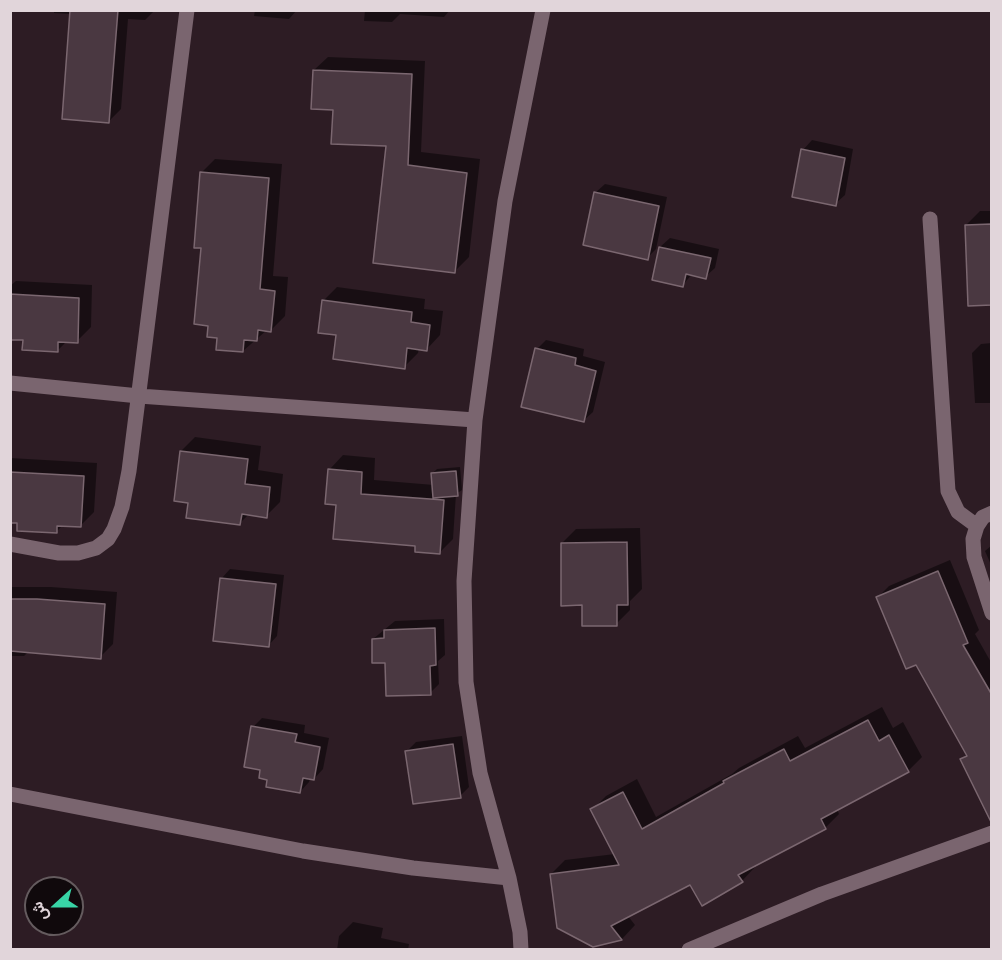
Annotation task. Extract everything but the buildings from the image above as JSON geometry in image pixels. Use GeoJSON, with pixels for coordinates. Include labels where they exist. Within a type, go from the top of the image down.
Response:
{"type":"FeatureCollection","features":[{"type":"Feature","properties":{"kind":"street"},"geometry":{"type":"LineString","coordinates":[[10,544],[58,553],[78,553],[96,548],[108,539],[122,507],[139,396],[187,10]]}},
{"type":"Feature","properties":{"kind":"street"},"geometry":{"type":"LineString","coordinates":[[521,950],[520,932],[509,878],[480,773],[466,682],[464,580],[475,420],[504,201],[543,10]]}},
{"type":"Feature","properties":{"kind":"street"},"geometry":{"type":"LineString","coordinates":[[930,219],[948,491],[958,512],[977,526]]}},
{"type":"Feature","properties":{"kind":"street"},"geometry":{"type":"LineString","coordinates":[[10,382],[139,396],[475,420]]}},
{"type":"Feature","properties":{"kind":"street"},"geometry":{"type":"LineString","coordinates":[[992,513],[984,517],[977,526],[973,539],[974,557],[992,613]]}},
{"type":"Feature","properties":{"kind":"street"},"geometry":{"type":"LineString","coordinates":[[10,794],[303,851],[413,868],[509,878]]}},
{"type":"Feature","properties":{"kind":"street"},"geometry":{"type":"LineString","coordinates":[[689,950],[822,894],[992,834]]}}]}
